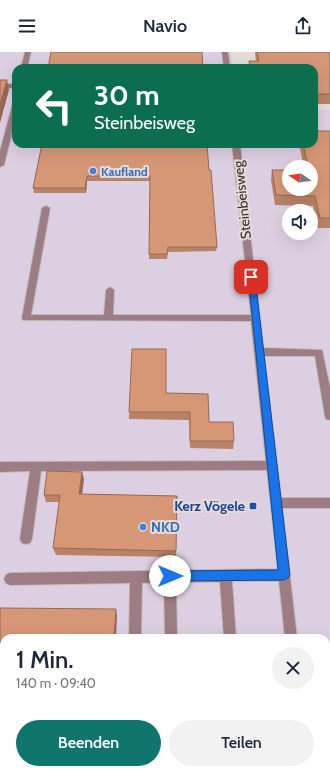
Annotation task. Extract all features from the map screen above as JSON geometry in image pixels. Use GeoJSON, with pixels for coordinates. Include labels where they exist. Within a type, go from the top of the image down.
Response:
{"type":"FeatureCollection","features":[{"type":"Feature","properties":{"kind":"street"},"geometry":{"type":"LineString","coordinates":[[25,64],[28,52]]}},
{"type":"Feature","properties":{"kind":"street"},"geometry":{"type":"LineString","coordinates":[[225,52],[226,64]]}},
{"type":"Feature","properties":{"kind":"street"},"geometry":{"type":"LineString","coordinates":[[0,86],[12,86]]}},
{"type":"Feature","properties":{"kind":"street"},"geometry":{"type":"LineString","coordinates":[[0,165],[12,118]]}},
{"type":"Feature","properties":{"kind":"street","name":"Steinbeisweg"},"geometry":{"type":"LineString","coordinates":[[236,148],[291,634]]}},
{"type":"Feature","properties":{"kind":"street"},"geometry":{"type":"LineString","coordinates":[[46,208],[26,318],[256,318]]}},
{"type":"Feature","properties":{"kind":"street"},"geometry":{"type":"LineString","coordinates":[[108,318],[110,290]]}},
{"type":"Feature","properties":{"kind":"street"},"geometry":{"type":"LineString","coordinates":[[259,352],[319,352],[330,416]]}},
{"type":"Feature","properties":{"kind":"street"},"geometry":{"type":"LineString","coordinates":[[0,468],[272,465]]}},
{"type":"Feature","properties":{"kind":"street"},"geometry":{"type":"LineString","coordinates":[[26,540],[36,467]]}},
{"type":"Feature","properties":{"kind":"street"},"geometry":{"type":"LineString","coordinates":[[276,503],[330,503]]}},
{"type":"Feature","properties":{"kind":"street"},"geometry":{"type":"LineString","coordinates":[[10,579],[284,575]]}},
{"type":"Feature","properties":{"kind":"street"},"geometry":{"type":"LineString","coordinates":[[170,576],[171,634]]}},
{"type":"Feature","properties":{"kind":"street"},"geometry":{"type":"LineString","coordinates":[[226,576],[230,634]]}},
{"type":"Feature","properties":{"kind":"street"},"geometry":{"type":"LineString","coordinates":[[135,634],[136,577]]}},
{"type":"Feature","properties":{"kind":"shaded area"},"geometry":{"type":"Polygon","coordinates":[[[0,52],[231,52],[232,64],[12,64],[12,148],[318,148],[318,110],[330,110],[330,634],[0,634],[0,52]]]}},
{"type":"Feature","properties":{"kind":"building"},"geometry":{"type":"Polygon","coordinates":[[[51,52],[202,52],[203,64],[49,64],[51,52]]]}},
{"type":"Feature","properties":{"kind":"building"},"geometry":{"type":"Polygon","coordinates":[[[257,52],[330,52],[330,94],[318,94],[318,64],[249,64],[249,61],[259,61],[257,52]]]}},
{"type":"Feature","properties":{"kind":"building"},"geometry":{"type":"Polygon","coordinates":[[[0,80],[7,80],[0,104],[0,80]]]}},
{"type":"Feature","properties":{"kind":"building"},"geometry":{"type":"Polygon","coordinates":[[[318,131],[330,131],[330,218],[320,218],[315,196],[318,196],[318,160],[306,160],[304,148],[318,148],[318,131]]]}},
{"type":"Feature","properties":{"kind":"building"},"geometry":{"type":"Polygon","coordinates":[[[41,148],[207,148],[209,170],[211,170],[217,247],[168,247],[167,254],[149,254],[150,176],[87,176],[85,188],[33,188],[41,148]]]}},
{"type":"Feature","properties":{"kind":"building"},"geometry":{"type":"Polygon","coordinates":[[[272,170],[282,170],[282,195],[276,195],[272,170]]]}},
{"type":"Feature","properties":{"kind":"building"},"geometry":{"type":"Polygon","coordinates":[[[132,349],[166,349],[166,393],[208,394],[209,422],[233,422],[234,441],[190,441],[190,412],[129,412],[132,349]]]}},
{"type":"Feature","properties":{"kind":"building"},"geometry":{"type":"Polygon","coordinates":[[[47,471],[82,472],[79,494],[177,496],[176,551],[53,548],[60,495],[44,495],[47,471]]]}},
{"type":"Feature","properties":{"kind":"building"},"geometry":{"type":"Polygon","coordinates":[[[0,608],[116,609],[114,634],[0,634],[0,608]]]}},
{"type":"Feature","properties":{"kind":"place","name":"Kaufland"},"geometry":{"type":"Point","coordinates":[93,171]}},
{"type":"Feature","properties":{"kind":"place","name":"Kerz Vögele"},"geometry":{"type":"Point","coordinates":[253,506]}},
{"type":"Feature","properties":{"kind":"place","name":"NKD"},"geometry":{"type":"Point","coordinates":[143,527]}},
{"type":"Feature","properties":{"kind":"route"},"geometry":{"type":"LineString","coordinates":[[170,576],[284,575],[251,277]]}}]}
